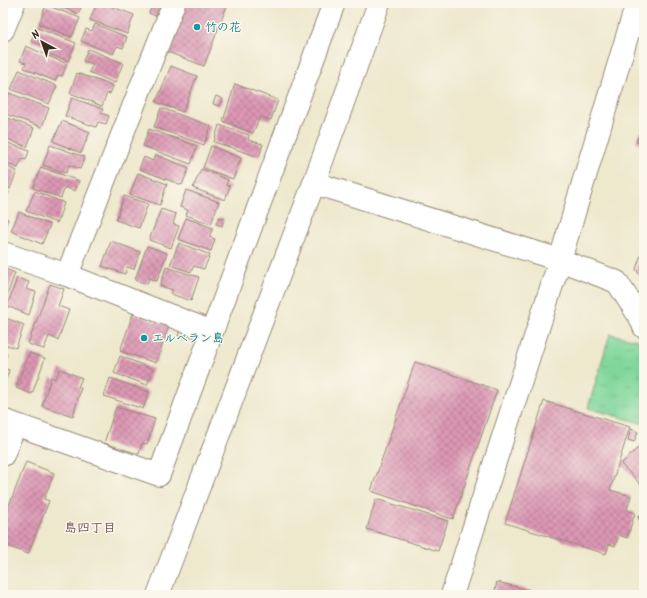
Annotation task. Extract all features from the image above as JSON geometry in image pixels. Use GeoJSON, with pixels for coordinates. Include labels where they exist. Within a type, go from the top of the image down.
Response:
{"type":"FeatureCollection","features":[{"type":"Feature","properties":{"kind":"street"},"geometry":{"type":"LineString","coordinates":[[3,30],[14,3]]}},
{"type":"Feature","properties":{"kind":"street"},"geometry":{"type":"LineString","coordinates":[[66,275],[174,3]]}},
{"type":"Feature","properties":{"kind":"street"},"geometry":{"type":"LineString","coordinates":[[3,455],[9,422],[159,475],[334,3]]}},
{"type":"Feature","properties":{"kind":"street"},"geometry":{"type":"LineString","coordinates":[[158,595],[314,183],[379,3]]}},
{"type":"Feature","properties":{"kind":"street"},"geometry":{"type":"LineString","coordinates":[[452,595],[560,260],[636,3]]}},
{"type":"Feature","properties":{"kind":"street"},"geometry":{"type":"LineString","coordinates":[[314,183],[560,260],[617,282],[641,319],[644,327]]}},
{"type":"Feature","properties":{"kind":"street"},"geometry":{"type":"LineString","coordinates":[[3,253],[66,275],[212,332]]}},
{"type":"Feature","properties":{"kind":"green space"},"geometry":{"type":"Polygon","coordinates":[[[610,334],[642,341],[644,346],[644,424],[588,408],[610,334]]]}},
{"type":"Feature","properties":{"kind":"building"},"geometry":{"type":"Polygon","coordinates":[[[53,3],[83,3],[78,14],[53,3]]]}},
{"type":"Feature","properties":{"kind":"building"},"geometry":{"type":"Polygon","coordinates":[[[97,3],[102,3],[134,15],[127,34],[90,20],[97,3]]]}},
{"type":"Feature","properties":{"kind":"building"},"geometry":{"type":"Polygon","coordinates":[[[153,3],[160,3],[155,16],[149,13],[153,3]]]}},
{"type":"Feature","properties":{"kind":"building","name":"竹の花"},"geometry":{"type":"Polygon","coordinates":[[[184,3],[228,3],[204,66],[165,51],[184,3]]]}},
{"type":"Feature","properties":{"kind":"building"},"geometry":{"type":"Polygon","coordinates":[[[46,5],[80,18],[72,37],[39,24],[46,5]]]}},
{"type":"Feature","properties":{"kind":"building"},"geometry":{"type":"Polygon","coordinates":[[[95,24],[127,37],[123,48],[117,46],[113,54],[81,41],[86,29],[92,31],[95,24]]]}},
{"type":"Feature","properties":{"kind":"building"},"geometry":{"type":"Polygon","coordinates":[[[37,28],[76,43],[68,61],[47,53],[49,48],[31,41],[37,28]]]}},
{"type":"Feature","properties":{"kind":"building"},"geometry":{"type":"Polygon","coordinates":[[[26,46],[67,64],[62,76],[58,75],[55,81],[24,68],[26,63],[20,61],[26,46]]]}},
{"type":"Feature","properties":{"kind":"building"},"geometry":{"type":"Polygon","coordinates":[[[88,49],[123,63],[115,83],[89,72],[93,64],[83,61],[88,49]]]}},
{"type":"Feature","properties":{"kind":"building"},"geometry":{"type":"Polygon","coordinates":[[[171,66],[197,76],[183,112],[156,102],[171,66]]]}},
{"type":"Feature","properties":{"kind":"building"},"geometry":{"type":"Polygon","coordinates":[[[19,70],[57,86],[49,104],[11,89],[19,70]]]}},
{"type":"Feature","properties":{"kind":"building"},"geometry":{"type":"Polygon","coordinates":[[[77,73],[113,86],[110,94],[107,93],[102,106],[70,93],[77,73]]]}},
{"type":"Feature","properties":{"kind":"building"},"geometry":{"type":"Polygon","coordinates":[[[235,84],[278,100],[271,120],[260,117],[253,133],[223,121],[235,84]]]}},
{"type":"Feature","properties":{"kind":"building"},"geometry":{"type":"Polygon","coordinates":[[[9,93],[49,108],[42,127],[3,113],[9,93]]]}},
{"type":"Feature","properties":{"kind":"building"},"geometry":{"type":"Polygon","coordinates":[[[216,96],[223,99],[220,106],[213,104],[216,96]]]}},
{"type":"Feature","properties":{"kind":"building"},"geometry":{"type":"Polygon","coordinates":[[[72,98],[103,109],[101,113],[109,116],[106,124],[98,122],[96,127],[65,116],[72,98]]]}},
{"type":"Feature","properties":{"kind":"building"},"geometry":{"type":"Polygon","coordinates":[[[161,108],[211,126],[204,145],[154,127],[161,108]]]}},
{"type":"Feature","properties":{"kind":"building"},"geometry":{"type":"Polygon","coordinates":[[[3,116],[34,128],[27,147],[3,137],[3,116]]]}},
{"type":"Feature","properties":{"kind":"building"},"geometry":{"type":"Polygon","coordinates":[[[62,121],[90,132],[81,153],[53,141],[62,121]]]}},
{"type":"Feature","properties":{"kind":"building"},"geometry":{"type":"Polygon","coordinates":[[[219,125],[249,135],[248,140],[263,144],[259,157],[214,142],[219,125]]]}},
{"type":"Feature","properties":{"kind":"building"},"geometry":{"type":"Polygon","coordinates":[[[149,129],[197,146],[191,164],[143,146],[149,129]]]}},
{"type":"Feature","properties":{"kind":"building"},"geometry":{"type":"Polygon","coordinates":[[[640,132],[644,134],[644,145],[636,142],[640,132]]]}},
{"type":"Feature","properties":{"kind":"building"},"geometry":{"type":"Polygon","coordinates":[[[3,141],[29,151],[26,160],[22,159],[18,168],[3,162],[3,141]]]}},
{"type":"Feature","properties":{"kind":"building"},"geometry":{"type":"Polygon","coordinates":[[[50,145],[85,157],[80,169],[69,165],[66,173],[43,165],[50,145]]]}},
{"type":"Feature","properties":{"kind":"building"},"geometry":{"type":"Polygon","coordinates":[[[211,146],[241,158],[233,179],[203,168],[211,146]]]}},
{"type":"Feature","properties":{"kind":"building"},"geometry":{"type":"Polygon","coordinates":[[[156,155],[189,168],[182,185],[139,169],[144,157],[153,161],[156,155]]]}},
{"type":"Feature","properties":{"kind":"building"},"geometry":{"type":"Polygon","coordinates":[[[3,165],[17,171],[10,189],[3,187],[3,165]]]}},
{"type":"Feature","properties":{"kind":"building"},"geometry":{"type":"Polygon","coordinates":[[[41,167],[79,181],[75,191],[65,187],[61,198],[33,188],[41,167]]]}},
{"type":"Feature","properties":{"kind":"building"},"geometry":{"type":"Polygon","coordinates":[[[201,169],[228,180],[226,185],[230,186],[225,200],[193,188],[201,169]]]}},
{"type":"Feature","properties":{"kind":"building"},"geometry":{"type":"Polygon","coordinates":[[[138,173],[167,184],[160,205],[130,195],[138,173]]]}},
{"type":"Feature","properties":{"kind":"building"},"geometry":{"type":"Polygon","coordinates":[[[3,189],[9,192],[3,206],[3,189]]]}},
{"type":"Feature","properties":{"kind":"building"},"geometry":{"type":"Polygon","coordinates":[[[186,190],[219,202],[211,224],[186,215],[188,210],[180,207],[186,190]]]}},
{"type":"Feature","properties":{"kind":"building"},"geometry":{"type":"Polygon","coordinates":[[[35,191],[64,203],[57,223],[26,211],[35,191]]]}},
{"type":"Feature","properties":{"kind":"building"},"geometry":{"type":"Polygon","coordinates":[[[124,196],[148,204],[139,228],[116,220],[124,196]]]}},
{"type":"Feature","properties":{"kind":"building"},"geometry":{"type":"Polygon","coordinates":[[[161,209],[176,214],[173,224],[179,226],[171,248],[149,240],[161,209]]]}},
{"type":"Feature","properties":{"kind":"building"},"geometry":{"type":"Polygon","coordinates":[[[19,212],[50,225],[42,244],[11,231],[19,212]]]}},
{"type":"Feature","properties":{"kind":"building"},"geometry":{"type":"Polygon","coordinates":[[[3,217],[8,219],[4,230],[3,230],[3,217]]]}},
{"type":"Feature","properties":{"kind":"building"},"geometry":{"type":"Polygon","coordinates":[[[219,217],[224,218],[222,226],[216,224],[219,217]]]}},
{"type":"Feature","properties":{"kind":"building"},"geometry":{"type":"Polygon","coordinates":[[[186,218],[213,228],[209,237],[215,239],[211,251],[178,239],[186,218]]]}},
{"type":"Feature","properties":{"kind":"building"},"geometry":{"type":"Polygon","coordinates":[[[111,241],[140,252],[134,269],[127,267],[125,274],[102,266],[111,241]]]}},
{"type":"Feature","properties":{"kind":"building"},"geometry":{"type":"Polygon","coordinates":[[[179,243],[210,255],[204,269],[194,266],[191,272],[170,265],[179,243]]]}},
{"type":"Feature","properties":{"kind":"building"},"geometry":{"type":"Polygon","coordinates":[[[147,246],[167,253],[157,281],[149,278],[147,284],[135,280],[147,246]]]}},
{"type":"Feature","properties":{"kind":"building"},"geometry":{"type":"Polygon","coordinates":[[[644,246],[644,282],[636,269],[644,246]]]}},
{"type":"Feature","properties":{"kind":"building"},"geometry":{"type":"Polygon","coordinates":[[[166,267],[199,277],[191,301],[171,294],[173,290],[160,286],[166,267]]]}},
{"type":"Feature","properties":{"kind":"building"},"geometry":{"type":"Polygon","coordinates":[[[3,268],[15,273],[3,306],[3,268]]]}},
{"type":"Feature","properties":{"kind":"building"},"geometry":{"type":"Polygon","coordinates":[[[17,278],[29,282],[26,289],[36,292],[29,315],[7,306],[17,278]]]}},
{"type":"Feature","properties":{"kind":"building"},"geometry":{"type":"Polygon","coordinates":[[[50,284],[64,289],[58,306],[69,310],[58,340],[49,336],[44,349],[28,344],[50,284]]]}},
{"type":"Feature","properties":{"kind":"building","name":"エルベラン島"},"geometry":{"type":"Polygon","coordinates":[[[133,314],[169,326],[156,363],[120,351],[133,314]]]}},
{"type":"Feature","properties":{"kind":"building"},"geometry":{"type":"Polygon","coordinates":[[[3,317],[24,325],[16,348],[7,345],[5,350],[3,349],[3,317]]]}},
{"type":"Feature","properties":{"kind":"building"},"geometry":{"type":"Polygon","coordinates":[[[180,328],[189,331],[187,339],[178,336],[180,328]]]}},
{"type":"Feature","properties":{"kind":"building"},"geometry":{"type":"Polygon","coordinates":[[[3,353],[7,354],[3,367],[3,353]]]}},
{"type":"Feature","properties":{"kind":"building"},"geometry":{"type":"Polygon","coordinates":[[[29,353],[45,358],[32,394],[16,388],[29,353]]]}},
{"type":"Feature","properties":{"kind":"building"},"geometry":{"type":"Polygon","coordinates":[[[120,356],[153,369],[147,385],[114,373],[120,356]]]}},
{"type":"Feature","properties":{"kind":"building"},"geometry":{"type":"Polygon","coordinates":[[[415,362],[497,390],[453,519],[371,491],[415,362]]]}},
{"type":"Feature","properties":{"kind":"building"},"geometry":{"type":"Polygon","coordinates":[[[3,368],[9,370],[5,383],[3,382],[3,368]]]}},
{"type":"Feature","properties":{"kind":"building"},"geometry":{"type":"Polygon","coordinates":[[[60,369],[82,378],[78,387],[81,388],[73,416],[42,406],[51,377],[55,379],[60,369]]]}},
{"type":"Feature","properties":{"kind":"building"},"geometry":{"type":"Polygon","coordinates":[[[110,378],[149,392],[143,409],[104,396],[110,378]]]}},
{"type":"Feature","properties":{"kind":"building"},"geometry":{"type":"Polygon","coordinates":[[[544,401],[630,427],[610,490],[631,496],[627,510],[635,513],[627,538],[619,535],[615,546],[609,544],[606,554],[505,523],[544,401]]]}},
{"type":"Feature","properties":{"kind":"building"},"geometry":{"type":"Polygon","coordinates":[[[116,407],[155,419],[147,444],[142,443],[139,454],[104,443],[116,407]]]}},
{"type":"Feature","properties":{"kind":"building"},"geometry":{"type":"Polygon","coordinates":[[[631,429],[638,432],[634,442],[628,440],[631,429]]]}},
{"type":"Feature","properties":{"kind":"building"},"geometry":{"type":"Polygon","coordinates":[[[644,442],[644,488],[621,464],[644,442]]]}},
{"type":"Feature","properties":{"kind":"building"},"geometry":{"type":"Polygon","coordinates":[[[26,462],[54,473],[44,499],[49,501],[28,554],[3,544],[3,521],[26,462]]]}},
{"type":"Feature","properties":{"kind":"building"},"geometry":{"type":"Polygon","coordinates":[[[376,499],[448,521],[438,551],[367,529],[376,499]]]}},
{"type":"Feature","properties":{"kind":"building"},"geometry":{"type":"Polygon","coordinates":[[[644,513],[644,526],[638,517],[644,513]]]}},
{"type":"Feature","properties":{"kind":"building"},"geometry":{"type":"Polygon","coordinates":[[[497,582],[544,594],[544,595],[494,595],[497,582]]]}},
{"type":"Feature","properties":{"kind":"place","name":"竹の花"},"geometry":{"type":"Point","coordinates":[197,27]}},
{"type":"Feature","properties":{"kind":"place","name":"エルベラン島"},"geometry":{"type":"Point","coordinates":[144,338]}},
{"type":"Feature","properties":{"kind":"district","name":"島四丁目"},"geometry":{"type":"Point","coordinates":[90,527]}}]}
